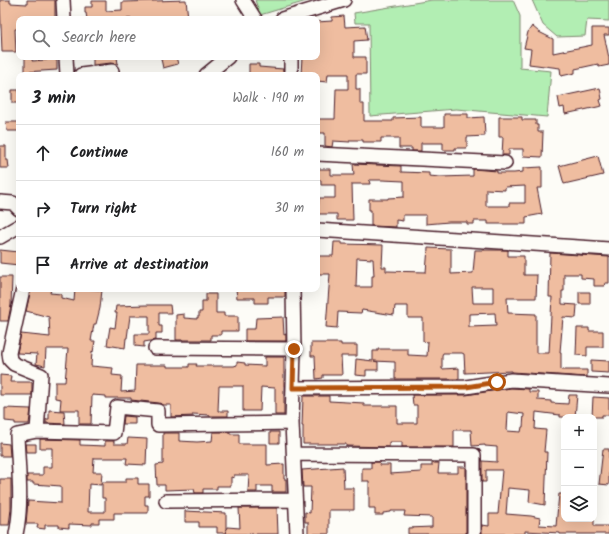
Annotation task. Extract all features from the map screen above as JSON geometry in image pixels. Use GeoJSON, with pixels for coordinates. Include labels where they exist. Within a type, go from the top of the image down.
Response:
{"type":"FeatureCollection","features":[{"type":"Feature","properties":{"kind":"street"},"geometry":{"type":"LineString","coordinates":[[63,0],[64,16]]}},
{"type":"Feature","properties":{"kind":"street"},"geometry":{"type":"LineString","coordinates":[[244,0],[253,16]]}},
{"type":"Feature","properties":{"kind":"street"},"geometry":{"type":"LineString","coordinates":[[294,16],[344,0]]}},
{"type":"Feature","properties":{"kind":"street"},"geometry":{"type":"LineString","coordinates":[[66,60],[67,72]]}},
{"type":"Feature","properties":{"kind":"street"},"geometry":{"type":"LineString","coordinates":[[210,72],[224,60]]}},
{"type":"Feature","properties":{"kind":"street"},"geometry":{"type":"LineString","coordinates":[[291,60],[291,72]]}},
{"type":"Feature","properties":{"kind":"street"},"geometry":{"type":"LineString","coordinates":[[104,72],[112,71]]}},
{"type":"Feature","properties":{"kind":"street"},"geometry":{"type":"LineString","coordinates":[[320,154],[504,163]]}},
{"type":"Feature","properties":{"kind":"street"},"geometry":{"type":"LineString","coordinates":[[0,202],[13,203],[16,206]]}},
{"type":"Feature","properties":{"kind":"street"},"geometry":{"type":"LineString","coordinates":[[0,237],[16,228]]}},
{"type":"Feature","properties":{"kind":"street"},"geometry":{"type":"LineString","coordinates":[[320,230],[609,249]]}},
{"type":"Feature","properties":{"kind":"street"},"geometry":{"type":"LineString","coordinates":[[22,292],[9,353],[10,360],[14,364],[41,375],[37,431]]}},
{"type":"Feature","properties":{"kind":"street"},"geometry":{"type":"LineString","coordinates":[[293,292],[294,349],[292,423],[297,534]]}},
{"type":"Feature","properties":{"kind":"street"},"geometry":{"type":"LineString","coordinates":[[155,348],[294,349]]}},
{"type":"Feature","properties":{"kind":"street"},"geometry":{"type":"LineString","coordinates":[[293,388],[466,387],[511,380],[609,386]]}},
{"type":"Feature","properties":{"kind":"street"},"geometry":{"type":"LineString","coordinates":[[16,534],[20,489],[17,435],[37,431],[114,433],[117,407],[158,411],[158,425],[292,423]]}},
{"type":"Feature","properties":{"kind":"street"},"geometry":{"type":"LineString","coordinates":[[294,454],[474,455],[474,534]]}},
{"type":"Feature","properties":{"kind":"street"},"geometry":{"type":"LineString","coordinates":[[166,501],[296,500]]}},
{"type":"Feature","properties":{"kind":"green space"},"geometry":{"type":"Polygon","coordinates":[[[255,0],[310,0],[260,15],[255,0]]]}},
{"type":"Feature","properties":{"kind":"green space"},"geometry":{"type":"Polygon","coordinates":[[[432,0],[513,0],[520,16],[520,68],[551,71],[547,117],[456,109],[370,116],[369,23],[355,23],[354,13],[432,0]]]}},
{"type":"Feature","properties":{"kind":"green space"},"geometry":{"type":"Polygon","coordinates":[[[532,0],[609,0],[609,21],[587,20],[585,36],[557,37],[543,25],[532,0]]]}},
{"type":"Feature","properties":{"kind":"building"},"geometry":{"type":"Polygon","coordinates":[[[0,0],[10,0],[10,3],[27,4],[27,0],[55,0],[55,16],[16,16],[16,52],[2,52],[0,0]]]}},
{"type":"Feature","properties":{"kind":"building"},"geometry":{"type":"Polygon","coordinates":[[[186,0],[188,16],[86,16],[85,13],[85,7],[92,7],[92,1],[106,1],[106,11],[122,10],[122,2],[186,0]]]}},
{"type":"Feature","properties":{"kind":"building"},"geometry":{"type":"Polygon","coordinates":[[[344,16],[345,27],[365,26],[367,40],[354,41],[354,57],[366,57],[366,74],[356,74],[356,89],[360,89],[360,104],[364,104],[364,121],[393,121],[393,118],[421,117],[421,127],[444,127],[444,114],[468,114],[468,118],[484,117],[485,136],[467,137],[467,148],[455,148],[455,150],[443,150],[443,143],[421,143],[421,151],[412,151],[412,148],[399,148],[399,138],[381,138],[381,142],[363,142],[363,140],[350,140],[350,142],[333,141],[332,147],[325,146],[325,133],[320,133],[320,119],[335,119],[336,89],[348,89],[348,74],[328,74],[327,82],[320,81],[320,72],[301,72],[302,60],[320,60],[320,22],[332,21],[332,17],[344,16]]]}},
{"type":"Feature","properties":{"kind":"building"},"geometry":{"type":"Polygon","coordinates":[[[532,26],[539,32],[553,39],[553,53],[592,45],[592,28],[609,28],[609,35],[604,35],[609,65],[599,67],[598,64],[575,69],[575,73],[561,76],[560,68],[529,64],[531,49],[524,48],[528,32],[532,26]]]}},
{"type":"Feature","properties":{"kind":"building"},"geometry":{"type":"Polygon","coordinates":[[[25,60],[57,60],[57,70],[25,72],[25,60]]]}},
{"type":"Feature","properties":{"kind":"building"},"geometry":{"type":"Polygon","coordinates":[[[93,60],[117,60],[118,64],[111,63],[93,65],[93,60]]]}},
{"type":"Feature","properties":{"kind":"building"},"geometry":{"type":"Polygon","coordinates":[[[161,60],[177,60],[178,64],[163,68],[161,60]]]}},
{"type":"Feature","properties":{"kind":"building"},"geometry":{"type":"Polygon","coordinates":[[[249,64],[259,64],[259,67],[283,69],[283,72],[249,72],[249,64]]]}},
{"type":"Feature","properties":{"kind":"building"},"geometry":{"type":"Polygon","coordinates":[[[600,88],[602,99],[600,100],[602,106],[565,114],[564,107],[560,108],[558,97],[600,88]]]}},
{"type":"Feature","properties":{"kind":"building"},"geometry":{"type":"Polygon","coordinates":[[[12,90],[16,90],[16,103],[12,103],[12,90]]]}},
{"type":"Feature","properties":{"kind":"building"},"geometry":{"type":"Polygon","coordinates":[[[499,117],[522,117],[522,120],[536,120],[538,132],[543,132],[542,157],[523,156],[523,149],[509,149],[509,155],[502,155],[503,137],[499,137],[499,117]]]}},
{"type":"Feature","properties":{"kind":"building"},"geometry":{"type":"Polygon","coordinates":[[[6,122],[16,122],[16,131],[7,131],[6,122]]]}},
{"type":"Feature","properties":{"kind":"building"},"geometry":{"type":"Polygon","coordinates":[[[0,146],[6,146],[6,160],[8,160],[9,168],[0,168],[0,146]]]}},
{"type":"Feature","properties":{"kind":"building"},"geometry":{"type":"Polygon","coordinates":[[[598,156],[603,175],[564,184],[559,166],[598,156]]]}},
{"type":"Feature","properties":{"kind":"building"},"geometry":{"type":"Polygon","coordinates":[[[353,164],[401,166],[401,172],[429,173],[429,176],[440,177],[473,176],[473,169],[497,171],[497,173],[514,173],[523,172],[523,168],[542,167],[542,188],[537,188],[542,214],[526,217],[526,224],[488,224],[488,221],[474,221],[474,224],[467,224],[467,222],[449,222],[426,224],[426,215],[403,215],[403,221],[396,220],[396,227],[371,226],[369,199],[404,197],[404,181],[369,180],[370,184],[352,184],[353,220],[337,220],[337,214],[320,214],[320,198],[335,198],[335,185],[321,185],[320,169],[331,169],[331,175],[354,175],[353,164]],[[525,186],[505,187],[505,190],[486,189],[486,206],[509,206],[509,203],[525,203],[525,186]]]}},
{"type":"Feature","properties":{"kind":"building"},"geometry":{"type":"Polygon","coordinates":[[[334,242],[342,242],[342,244],[383,245],[382,267],[386,267],[386,271],[426,272],[428,248],[451,249],[451,274],[473,273],[475,250],[508,250],[508,256],[524,256],[524,275],[537,275],[536,298],[507,298],[508,313],[536,314],[536,353],[549,353],[552,297],[549,297],[550,253],[609,257],[609,283],[605,283],[604,286],[594,286],[594,279],[581,278],[581,274],[564,274],[562,304],[577,305],[576,318],[563,317],[560,352],[561,370],[587,370],[587,377],[512,371],[465,373],[464,354],[462,353],[443,353],[442,355],[442,369],[459,368],[459,379],[395,379],[395,362],[374,361],[378,362],[378,370],[366,370],[366,376],[355,375],[356,359],[373,361],[373,351],[378,351],[378,349],[408,349],[408,355],[427,356],[428,342],[423,341],[423,318],[408,318],[408,306],[395,306],[394,315],[362,310],[361,313],[338,312],[337,328],[326,327],[330,274],[320,274],[320,256],[333,256],[334,242]],[[357,258],[356,287],[372,287],[372,276],[374,276],[373,259],[357,258]],[[472,287],[473,303],[493,303],[493,287],[472,287]],[[495,313],[469,314],[469,327],[496,326],[495,313]]]}},
{"type":"Feature","properties":{"kind":"building"},"geometry":{"type":"Polygon","coordinates":[[[0,250],[16,252],[16,265],[0,263],[0,250]]]}},
{"type":"Feature","properties":{"kind":"building"},"geometry":{"type":"Polygon","coordinates":[[[0,277],[12,277],[11,305],[8,321],[0,321],[0,277]]]}},
{"type":"Feature","properties":{"kind":"building"},"geometry":{"type":"Polygon","coordinates":[[[30,292],[50,292],[61,294],[61,298],[74,301],[75,292],[102,292],[100,308],[96,324],[94,324],[91,341],[95,341],[93,352],[92,351],[91,366],[113,368],[112,375],[122,376],[121,392],[135,391],[136,365],[167,365],[167,367],[189,367],[189,364],[197,364],[196,366],[234,366],[237,365],[237,362],[245,363],[245,365],[265,366],[265,357],[284,357],[284,415],[275,415],[275,388],[261,387],[260,411],[243,411],[243,386],[219,386],[218,411],[228,411],[228,416],[193,414],[193,416],[171,417],[171,405],[131,400],[131,398],[106,398],[106,396],[92,395],[91,424],[79,424],[79,410],[60,410],[61,399],[55,398],[55,382],[65,382],[68,349],[46,349],[45,366],[36,364],[37,354],[17,353],[21,334],[50,337],[49,317],[26,311],[30,292]]]}},
{"type":"Feature","properties":{"kind":"building"},"geometry":{"type":"Polygon","coordinates":[[[236,292],[285,292],[285,297],[268,297],[268,303],[255,303],[255,298],[237,298],[236,292]]]}},
{"type":"Feature","properties":{"kind":"building"},"geometry":{"type":"Polygon","coordinates":[[[579,292],[590,292],[590,304],[579,304],[579,292]]]}},
{"type":"Feature","properties":{"kind":"building"},"geometry":{"type":"Polygon","coordinates":[[[206,294],[216,294],[216,313],[224,313],[224,316],[238,316],[238,331],[221,331],[221,335],[211,335],[211,340],[176,340],[176,315],[184,314],[184,318],[197,319],[197,317],[199,317],[199,312],[202,312],[202,301],[206,301],[206,294]]]}},
{"type":"Feature","properties":{"kind":"building"},"geometry":{"type":"Polygon","coordinates":[[[170,305],[171,313],[159,313],[159,326],[162,326],[162,333],[156,333],[156,340],[144,342],[144,347],[135,346],[135,334],[149,334],[149,316],[130,316],[125,348],[107,345],[110,327],[115,328],[117,313],[115,313],[116,306],[170,305]]]}},
{"type":"Feature","properties":{"kind":"building"},"geometry":{"type":"Polygon","coordinates":[[[283,317],[284,335],[286,334],[286,341],[245,341],[245,329],[255,329],[256,318],[283,317]]]}},
{"type":"Feature","properties":{"kind":"building"},"geometry":{"type":"Polygon","coordinates":[[[577,328],[589,328],[589,331],[603,331],[603,347],[587,347],[587,356],[576,355],[577,328]]]}},
{"type":"Feature","properties":{"kind":"building"},"geometry":{"type":"Polygon","coordinates":[[[311,343],[341,343],[341,345],[357,345],[357,356],[341,356],[342,375],[323,375],[323,378],[316,379],[315,356],[311,356],[311,343]]]}},
{"type":"Feature","properties":{"kind":"building"},"geometry":{"type":"Polygon","coordinates":[[[591,360],[609,361],[609,373],[591,372],[591,360]]]}},
{"type":"Feature","properties":{"kind":"building"},"geometry":{"type":"Polygon","coordinates":[[[0,375],[11,376],[10,382],[32,382],[32,395],[0,395],[0,375]]]}},
{"type":"Feature","properties":{"kind":"building"},"geometry":{"type":"Polygon","coordinates":[[[511,388],[529,389],[529,392],[538,392],[538,400],[551,401],[551,403],[568,404],[569,395],[577,395],[575,414],[561,414],[560,417],[560,415],[536,412],[535,429],[546,430],[544,452],[547,452],[545,505],[529,502],[530,490],[508,488],[506,514],[540,518],[539,525],[556,526],[559,494],[561,494],[561,522],[594,522],[594,526],[609,526],[609,534],[560,534],[525,531],[525,534],[482,534],[482,525],[489,526],[489,514],[498,514],[502,470],[486,470],[486,482],[482,482],[482,461],[497,462],[497,447],[485,445],[472,446],[471,430],[454,430],[454,447],[402,447],[402,442],[389,442],[389,447],[346,446],[346,444],[303,444],[303,396],[329,396],[329,401],[364,403],[364,406],[397,406],[397,423],[417,423],[417,405],[413,405],[412,395],[466,395],[511,388]],[[508,412],[507,431],[521,432],[524,414],[508,412]]]}},
{"type":"Feature","properties":{"kind":"building"},"geometry":{"type":"Polygon","coordinates":[[[593,397],[609,398],[609,415],[597,417],[597,414],[592,414],[593,397]]]}},
{"type":"Feature","properties":{"kind":"building"},"geometry":{"type":"Polygon","coordinates":[[[5,408],[31,409],[29,424],[15,424],[15,422],[5,421],[5,408]]]}},
{"type":"Feature","properties":{"kind":"building"},"geometry":{"type":"Polygon","coordinates":[[[49,410],[64,411],[65,424],[46,423],[46,419],[49,419],[49,410]]]}},
{"type":"Feature","properties":{"kind":"building"},"geometry":{"type":"Polygon","coordinates":[[[124,416],[135,417],[135,424],[123,424],[124,416]]]}},
{"type":"Feature","properties":{"kind":"building"},"geometry":{"type":"Polygon","coordinates":[[[213,432],[230,432],[230,434],[239,434],[239,444],[267,444],[267,465],[284,464],[286,492],[272,492],[272,486],[257,486],[257,492],[248,492],[249,475],[234,475],[234,478],[231,477],[231,486],[217,486],[217,489],[203,489],[203,493],[195,493],[194,489],[165,490],[165,485],[157,485],[156,465],[163,464],[163,433],[179,433],[179,441],[197,442],[212,441],[213,432]]]}},
{"type":"Feature","properties":{"kind":"building"},"geometry":{"type":"Polygon","coordinates":[[[270,432],[279,432],[279,443],[270,443],[270,432]]]}},
{"type":"Feature","properties":{"kind":"building"},"geometry":{"type":"Polygon","coordinates":[[[128,438],[147,439],[146,465],[126,464],[127,458],[94,458],[93,472],[102,472],[101,485],[89,484],[88,512],[105,512],[105,498],[102,498],[102,482],[126,482],[126,478],[138,478],[138,484],[149,484],[149,496],[145,496],[145,505],[148,505],[148,513],[114,513],[114,519],[99,519],[99,523],[92,523],[92,525],[69,524],[69,528],[59,527],[59,525],[45,525],[45,529],[37,528],[38,524],[26,524],[28,501],[61,503],[61,486],[33,484],[33,482],[27,482],[27,475],[43,475],[43,467],[52,467],[52,448],[40,448],[40,439],[80,440],[80,445],[105,446],[105,441],[114,441],[114,444],[127,444],[128,438]]]}},
{"type":"Feature","properties":{"kind":"building"},"geometry":{"type":"Polygon","coordinates":[[[0,443],[9,444],[10,456],[0,456],[0,443]]]}},
{"type":"Feature","properties":{"kind":"building"},"geometry":{"type":"Polygon","coordinates":[[[25,444],[36,444],[36,452],[26,452],[25,444]]]}},
{"type":"Feature","properties":{"kind":"building"},"geometry":{"type":"Polygon","coordinates":[[[603,449],[609,449],[609,485],[599,484],[603,449]]]}},
{"type":"Feature","properties":{"kind":"building"},"geometry":{"type":"Polygon","coordinates":[[[371,462],[380,462],[379,465],[390,465],[390,474],[421,472],[421,466],[432,466],[432,463],[439,463],[438,473],[458,473],[458,467],[466,467],[466,534],[408,534],[408,528],[432,527],[432,517],[404,516],[405,511],[391,511],[383,513],[383,515],[375,515],[375,508],[369,508],[369,481],[362,481],[362,468],[371,468],[371,462]]]}},
{"type":"Feature","properties":{"kind":"building"},"geometry":{"type":"Polygon","coordinates":[[[343,467],[344,488],[354,488],[354,510],[329,510],[329,534],[308,534],[308,522],[305,522],[305,512],[310,513],[311,487],[303,487],[302,470],[343,467]]]}},
{"type":"Feature","properties":{"kind":"building"},"geometry":{"type":"Polygon","coordinates":[[[0,479],[11,479],[11,509],[9,525],[0,525],[0,479]]]}},
{"type":"Feature","properties":{"kind":"building"},"geometry":{"type":"Polygon","coordinates":[[[239,508],[277,508],[278,534],[226,534],[227,527],[240,528],[239,508]]]}},
{"type":"Feature","properties":{"kind":"building"},"geometry":{"type":"Polygon","coordinates":[[[185,511],[226,513],[226,533],[217,533],[217,527],[199,527],[199,522],[185,522],[185,511]]]}},
{"type":"Feature","properties":{"kind":"route"},"geometry":{"type":"LineString","coordinates":[[294,349],[293,388],[466,387],[497,382]]}}]}
